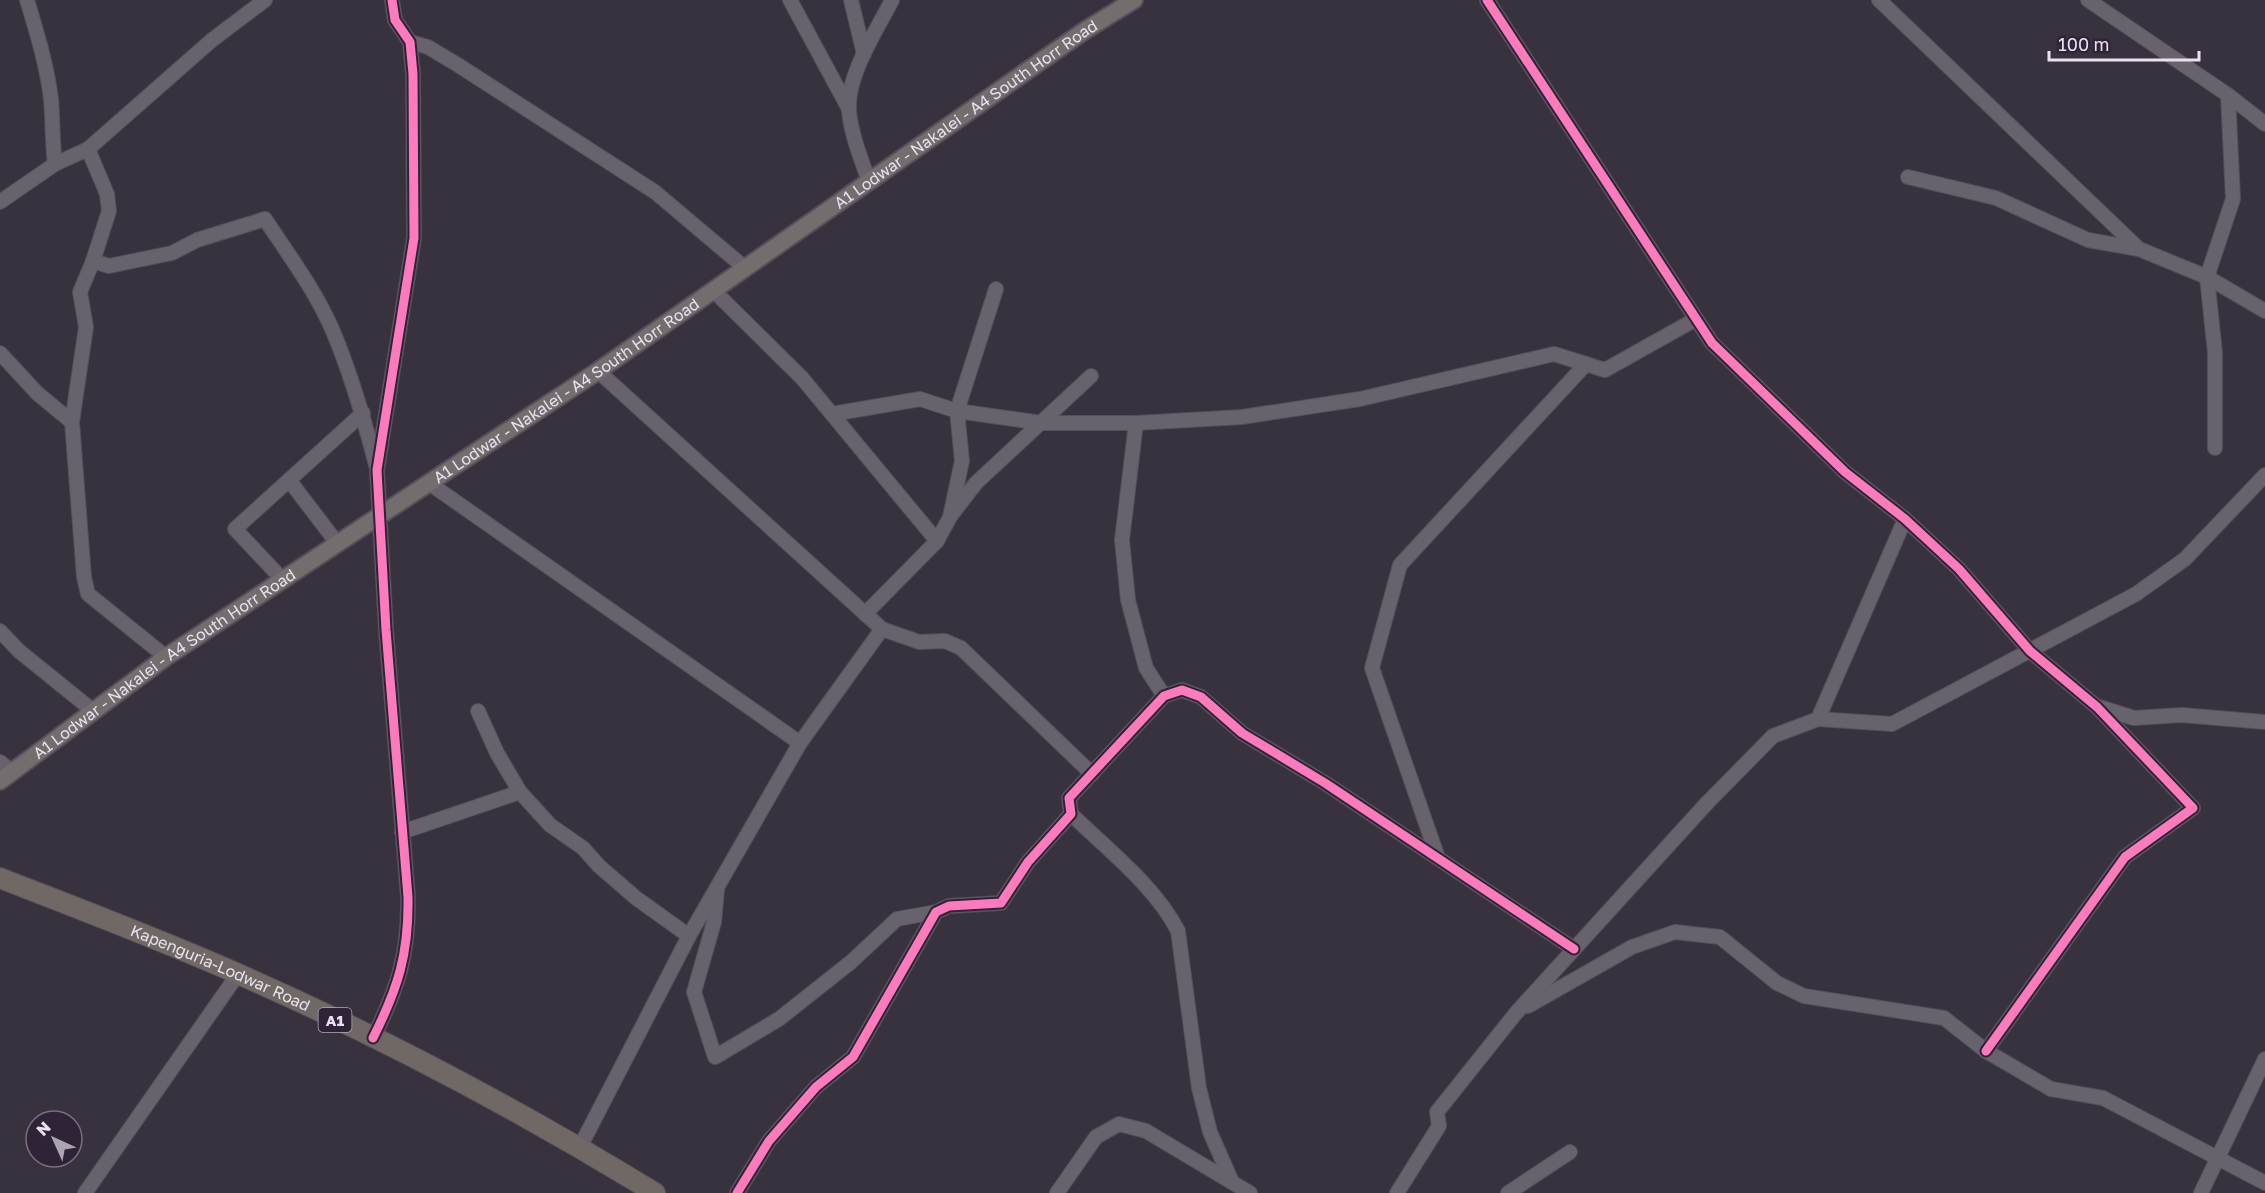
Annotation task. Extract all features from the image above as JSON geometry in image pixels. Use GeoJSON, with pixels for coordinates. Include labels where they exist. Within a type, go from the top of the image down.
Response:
{"type":"FeatureCollection","features":[{"type":"Feature","properties":{"kind":"highway","name":"Kapenguria-Lodwar Road"},"geometry":{"type":"LineString","coordinates":[[0,878],[238,974],[373,1038],[580,1147],[655,1193]]}},
{"type":"Feature","properties":{"kind":"main road","name":"A1 Lodwar - Nakalei - A4 South Horr Road"},"geometry":{"type":"LineString","coordinates":[[4,771],[166,657],[598,371],[1084,31],[1134,0]]}},
{"type":"Feature","properties":{"kind":"street"},"geometry":{"type":"LineString","coordinates":[[27,0],[41,49],[51,98],[55,164]]}},
{"type":"Feature","properties":{"kind":"street"},"geometry":{"type":"LineString","coordinates":[[0,202],[55,164],[88,149],[212,40],[264,0]]}},
{"type":"Feature","properties":{"kind":"street"},"geometry":{"type":"LineString","coordinates":[[377,470],[414,238],[413,74],[410,42],[395,20],[392,0]]}},
{"type":"Feature","properties":{"kind":"street"},"geometry":{"type":"LineString","coordinates":[[790,0],[849,109],[859,154],[869,182]]}},
{"type":"Feature","properties":{"kind":"street"},"geometry":{"type":"LineString","coordinates":[[851,0],[864,54]]}},
{"type":"Feature","properties":{"kind":"street"},"geometry":{"type":"LineString","coordinates":[[849,109],[855,78],[864,54],[892,0]]}},
{"type":"Feature","properties":{"kind":"street"},"geometry":{"type":"LineString","coordinates":[[1487,0],[1712,343],[1845,472],[1905,519],[1959,569],[2030,651],[2097,706],[2193,808],[2125,857],[1986,1051]]}},
{"type":"Feature","properties":{"kind":"street"},"geometry":{"type":"LineString","coordinates":[[1879,0],[2139,249]]}},
{"type":"Feature","properties":{"kind":"street"},"geometry":{"type":"LineString","coordinates":[[2088,0],[2228,95],[2265,124]]}},
{"type":"Feature","properties":{"kind":"street"},"geometry":{"type":"LineString","coordinates":[[410,42],[428,47],[458,64],[655,192],[745,268]]}},
{"type":"Feature","properties":{"kind":"street"},"geometry":{"type":"LineString","coordinates":[[2215,448],[2215,353],[2207,277],[2233,199],[2228,95]]}},
{"type":"Feature","properties":{"kind":"street"},"geometry":{"type":"LineString","coordinates":[[88,149],[107,194],[109,211],[80,292],[86,327],[72,423],[84,577],[88,594],[166,657]]}},
{"type":"Feature","properties":{"kind":"street"},"geometry":{"type":"LineString","coordinates":[[1908,177],[1996,198],[2088,240],[2139,249],[2207,277],[2265,311]]}},
{"type":"Feature","properties":{"kind":"street"},"geometry":{"type":"LineString","coordinates":[[93,261],[109,266],[171,253],[196,240],[264,219],[301,273],[331,327],[363,413],[377,470],[381,513],[386,630],[409,935],[401,973],[373,1038]]}},
{"type":"Feature","properties":{"kind":"street"},"geometry":{"type":"LineString","coordinates":[[950,516],[962,461],[957,411],[996,289]]}},
{"type":"Feature","properties":{"kind":"street"},"geometry":{"type":"LineString","coordinates":[[713,290],[802,378],[937,541]]}},
{"type":"Feature","properties":{"kind":"street"},"geometry":{"type":"LineString","coordinates":[[832,414],[920,399],[957,411],[1042,423],[1136,423],[1242,417],[1360,399],[1554,354],[1605,370],[1696,320]]}},
{"type":"Feature","properties":{"kind":"street"},"geometry":{"type":"LineString","coordinates":[[0,353],[37,393],[72,423]]}},
{"type":"Feature","properties":{"kind":"street"},"geometry":{"type":"LineString","coordinates":[[1438,858],[1372,668],[1400,565],[1586,364]]}},
{"type":"Feature","properties":{"kind":"street"},"geometry":{"type":"LineString","coordinates":[[598,371],[882,629],[919,642],[945,641],[962,648],[1092,774]]}},
{"type":"Feature","properties":{"kind":"street"},"geometry":{"type":"LineString","coordinates":[[865,614],[937,541],[950,516],[976,483],[1091,376]]}},
{"type":"Feature","properties":{"kind":"street"},"geometry":{"type":"LineString","coordinates":[[283,580],[236,529],[363,413]]}},
{"type":"Feature","properties":{"kind":"street"},"geometry":{"type":"LineString","coordinates":[[1136,423],[1122,540],[1128,600],[1146,669],[1164,696]]}},
{"type":"Feature","properties":{"kind":"street"},"geometry":{"type":"LineString","coordinates":[[1397,1193],[1439,1126],[1437,1112],[1516,1013],[1707,803],[1773,736],[1818,720],[1892,724],[2030,651],[2136,594],[2185,559],[2265,475]]}},
{"type":"Feature","properties":{"kind":"street"},"geometry":{"type":"LineString","coordinates":[[289,480],[337,543]]}},
{"type":"Feature","properties":{"kind":"street"},"geometry":{"type":"LineString","coordinates":[[429,483],[800,743]]}},
{"type":"Feature","properties":{"kind":"street"},"geometry":{"type":"LineString","coordinates":[[1818,720],[1905,519]]}},
{"type":"Feature","properties":{"kind":"street"},"geometry":{"type":"LineString","coordinates":[[580,1147],[688,936],[800,743],[882,629]]}},
{"type":"Feature","properties":{"kind":"street"},"geometry":{"type":"LineString","coordinates":[[0,632],[19,651],[92,710]]}},
{"type":"Feature","properties":{"kind":"street"},"geometry":{"type":"LineString","coordinates":[[1232,1182],[1210,1132],[1199,1088],[1178,931],[1170,915],[1156,898],[1071,814],[1069,798],[1164,696],[1182,690],[1201,697],[1242,733],[1325,783],[1574,949]]}},
{"type":"Feature","properties":{"kind":"street"},"geometry":{"type":"LineString","coordinates":[[2097,706],[2134,718],[2182,716],[2265,722]]}},
{"type":"Feature","properties":{"kind":"street"},"geometry":{"type":"LineString","coordinates":[[478,711],[497,753],[520,792],[550,825],[583,848],[599,866],[636,898],[688,936]]}},
{"type":"Feature","properties":{"kind":"street"},"geometry":{"type":"LineString","coordinates":[[402,832],[520,792]]}},
{"type":"Feature","properties":{"kind":"street"},"geometry":{"type":"LineString","coordinates":[[717,886],[714,922],[694,992],[715,1057],[779,1019],[851,962],[897,919],[936,912],[949,906],[1001,903],[1028,862],[1071,814]]}},
{"type":"Feature","properties":{"kind":"street"},"geometry":{"type":"LineString","coordinates":[[736,1193],[769,1141],[816,1087],[853,1058],[936,912]]}},
{"type":"Feature","properties":{"kind":"street"},"geometry":{"type":"LineString","coordinates":[[1516,1013],[1632,946],[1674,932],[1720,937],[1777,982],[1804,996],[1944,1018],[1986,1051],[2051,1089],[2103,1098],[2265,1183]]}},
{"type":"Feature","properties":{"kind":"street"},"geometry":{"type":"LineString","coordinates":[[85,1193],[238,974]]}},
{"type":"Feature","properties":{"kind":"street"},"geometry":{"type":"LineString","coordinates":[[2201,1193],[2265,1059]]}},
{"type":"Feature","properties":{"kind":"street"},"geometry":{"type":"LineString","coordinates":[[1057,1193],[1096,1137],[1119,1124],[1146,1131],[1250,1193]]}},
{"type":"Feature","properties":{"kind":"street"},"geometry":{"type":"LineString","coordinates":[[1508,1193],[1570,1152]]}},
{"type":"Feature","properties":{"kind":"cycle path"},"geometry":{"type":"LineString","coordinates":[[373,1038],[389,1003],[400,970],[408,917],[386,630],[377,470],[414,238],[413,74],[410,42],[395,20],[392,0]]}},
{"type":"Feature","properties":{"kind":"cycle path"},"geometry":{"type":"LineString","coordinates":[[1487,0],[1712,343],[1845,472],[1905,519],[1959,569],[2030,651],[2097,707],[2193,808],[2125,857],[1986,1051]]}},
{"type":"Feature","properties":{"kind":"cycle path"},"geometry":{"type":"LineString","coordinates":[[737,1193],[769,1141],[816,1087],[853,1057],[936,912],[949,906],[1001,903],[1028,862],[1071,814],[1069,798],[1164,696],[1182,690],[1201,697],[1242,733],[1325,783],[1574,949]]}}]}
